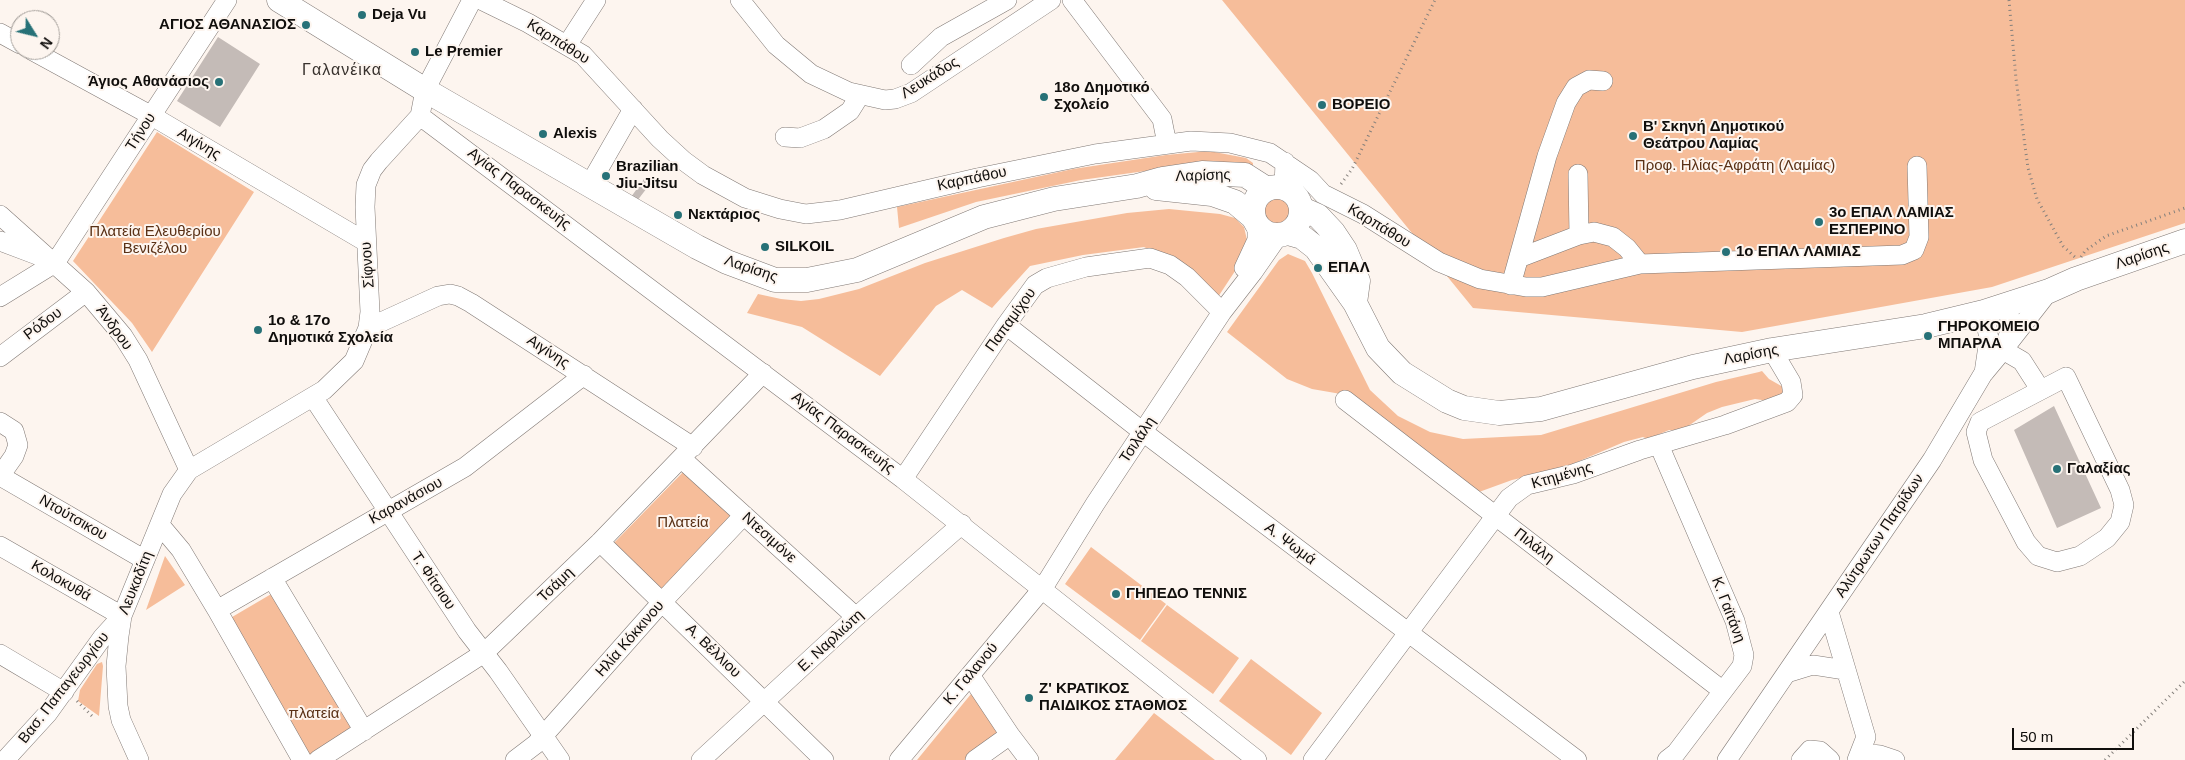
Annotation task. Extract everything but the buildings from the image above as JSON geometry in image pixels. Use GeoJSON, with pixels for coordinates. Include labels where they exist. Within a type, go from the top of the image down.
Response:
{"type":"FeatureCollection","features":[{"type":"Feature","properties":{"kind":"main road","name":"Λαρίσης"},"geometry":{"type":"LineString","coordinates":[[278,0],[425,90],[718,258],[775,280],[794,281],[857,270],[954,229],[1008,210],[1136,186],[1183,175],[1209,173],[1245,176],[1288,196],[1318,216],[1333,232],[1345,250],[1358,281],[1356,303]]}},
{"type":"Feature","properties":{"kind":"main road","name":"Λαρίσης"},"geometry":{"type":"LineString","coordinates":[[1136,186],[1212,194],[1235,202],[1269,228],[1302,237],[1316,248],[1356,303],[1378,348],[1402,373],[1447,401],[1483,411],[1509,412],[1541,409],[1693,367],[1772,350],[1926,326],[1984,312],[2049,291],[2084,276],[2185,241]]}},
{"type":"Feature","properties":{"kind":"main road"},"geometry":{"type":"LineString","coordinates":[[1288,196],[1299,223],[1269,228],[1255,201],[1288,196]]}},
{"type":"Feature","properties":{"kind":"street","name":"Τήνου"},"geometry":{"type":"LineString","coordinates":[[54,263],[227,0]]}},
{"type":"Feature","properties":{"kind":"street"},"geometry":{"type":"LineString","coordinates":[[420,116],[425,90],[472,0]]}},
{"type":"Feature","properties":{"kind":"street","name":"Καρπάθου"},"geometry":{"type":"LineString","coordinates":[[481,0],[567,45],[595,66],[678,156],[703,175],[752,200],[780,209],[806,214],[840,210],[977,178],[1094,154],[1167,144],[1210,141],[1246,145],[1270,153],[1310,180],[1324,194],[1363,214],[1439,262],[1480,279],[1505,284],[1542,287],[1640,264],[1902,255],[1914,250],[1919,237],[1917,166]]}},
{"type":"Feature","properties":{"kind":"street"},"geometry":{"type":"LineString","coordinates":[[567,45],[596,0]]}},
{"type":"Feature","properties":{"kind":"street","name":"Λευκάδος"},"geometry":{"type":"LineString","coordinates":[[740,0],[765,34],[792,60],[826,82],[860,96],[886,100],[908,94],[1051,0]]}},
{"type":"Feature","properties":{"kind":"street","name":"Λευκάδος"},"geometry":{"type":"LineString","coordinates":[[912,65],[941,38],[1007,0]]}},
{"type":"Feature","properties":{"kind":"street"},"geometry":{"type":"LineString","coordinates":[[1072,0],[1162,119],[1167,144]]}},
{"type":"Feature","properties":{"kind":"street","name":"Αιγίνης"},"geometry":{"type":"LineString","coordinates":[[48,60],[152,116],[366,242]]}},
{"type":"Feature","properties":{"kind":"street"},"geometry":{"type":"LineString","coordinates":[[1505,284],[1519,258],[1547,156],[1566,103],[1576,87],[1589,80],[1603,81]]}},
{"type":"Feature","properties":{"kind":"street"},"geometry":{"type":"LineString","coordinates":[[786,137],[800,138],[824,129],[850,111],[860,96]]}},
{"type":"Feature","properties":{"kind":"street"},"geometry":{"type":"LineString","coordinates":[[590,184],[633,109]]}},
{"type":"Feature","properties":{"kind":"street","name":"Σίφνου"},"geometry":{"type":"LineString","coordinates":[[189,470],[313,397],[330,385],[354,361],[368,328],[371,299],[366,242],[365,194],[369,176],[379,161],[420,116]]}},
{"type":"Feature","properties":{"kind":"street","name":"Αγίας Παρασκευής"},"geometry":{"type":"LineString","coordinates":[[420,116],[962,524],[1257,760]]}},
{"type":"Feature","properties":{"kind":"street"},"geometry":{"type":"LineString","coordinates":[[1285,162],[1288,196],[1324,194]]}},
{"type":"Feature","properties":{"kind":"street"},"geometry":{"type":"LineString","coordinates":[[1578,174],[1579,235]]}},
{"type":"Feature","properties":{"kind":"street","name":"Άνδρου"},"geometry":{"type":"LineString","coordinates":[[0,215],[86,292],[123,336],[138,360],[189,470]]}},
{"type":"Feature","properties":{"kind":"street","name":"Τσιλάλη"},"geometry":{"type":"LineString","coordinates":[[1043,588],[1236,292],[1238,280],[1254,250],[1257,240],[1269,228]]}},
{"type":"Feature","properties":{"kind":"street"},"geometry":{"type":"LineString","coordinates":[[1519,258],[1579,235],[1594,232],[1612,237],[1627,248],[1640,264]]}},
{"type":"Feature","properties":{"kind":"street"},"geometry":{"type":"LineString","coordinates":[[0,240],[54,263]]}},
{"type":"Feature","properties":{"kind":"street","name":"Παπαμίχου"},"geometry":{"type":"LineString","coordinates":[[903,479],[1006,325],[1035,285],[1047,278],[1086,267],[1141,258],[1160,260],[1170,265],[1202,290],[1222,312]]}},
{"type":"Feature","properties":{"kind":"street"},"geometry":{"type":"LineString","coordinates":[[0,297],[54,263]]}},
{"type":"Feature","properties":{"kind":"street"},"geometry":{"type":"LineString","coordinates":[[2040,389],[2022,360],[2003,350],[2049,291]]}},
{"type":"Feature","properties":{"kind":"street","name":"Ρόδου"},"geometry":{"type":"LineString","coordinates":[[0,357],[86,292]]}},
{"type":"Feature","properties":{"kind":"street","name":"Αιγίνης"},"geometry":{"type":"LineString","coordinates":[[368,328],[438,296],[450,294],[471,302],[584,375],[687,453]]}},
{"type":"Feature","properties":{"kind":"street","name":"Αλύτρωτων Πατρίδων"},"geometry":{"type":"LineString","coordinates":[[1727,760],[1932,460],[1983,374],[2003,350],[2011,328],[2008,304]]}},
{"type":"Feature","properties":{"kind":"street"},"geometry":{"type":"LineString","coordinates":[[1983,374],[1989,339],[1984,312]]}},
{"type":"Feature","properties":{"kind":"street","name":"Α. Ψωμά"},"geometry":{"type":"LineString","coordinates":[[1006,325],[1408,634],[1577,760]]}},
{"type":"Feature","properties":{"kind":"street","name":"Κτημένης"},"geometry":{"type":"LineString","coordinates":[[1313,760],[1509,498],[1527,485],[1573,474],[1726,425],[1788,402],[1793,395],[1791,382],[1772,350]]}},
{"type":"Feature","properties":{"kind":"street","name":"Τσάμη"},"geometry":{"type":"LineString","coordinates":[[318,760],[484,654],[600,542],[763,373]]}},
{"type":"Feature","properties":{"kind":"street","name":"Καρανάσιου"},"geometry":{"type":"LineString","coordinates":[[218,610],[386,511],[465,467],[584,375]]}},
{"type":"Feature","properties":{"kind":"street"},"geometry":{"type":"LineString","coordinates":[[2066,376],[2120,490],[2124,505],[2120,522],[2107,538],[2080,556],[2063,562],[2045,560],[2034,552],[2026,542],[1983,460],[1976,437],[1980,422],[2040,389],[2066,376]]}},
{"type":"Feature","properties":{"kind":"street","name":"Τ. Φίτσιου"},"geometry":{"type":"LineString","coordinates":[[313,397],[386,511],[484,654],[560,760]]}},
{"type":"Feature","properties":{"kind":"street","name":"Πιλάλη"},"geometry":{"type":"LineString","coordinates":[[1345,400],[1723,691]]}},
{"type":"Feature","properties":{"kind":"street"},"geometry":{"type":"LineString","coordinates":[[0,422],[9,426],[17,438],[14,456],[0,476]]}},
{"type":"Feature","properties":{"kind":"street","name":"Κ. Γαϊτάνη"},"geometry":{"type":"LineString","coordinates":[[1659,445],[1742,641],[1744,655],[1742,666],[1676,753],[1667,760]]}},
{"type":"Feature","properties":{"kind":"street","name":"Ντεσιμόνε"},"geometry":{"type":"LineString","coordinates":[[687,453],[744,515],[856,618]]}},
{"type":"Feature","properties":{"kind":"street","name":"Λευκαδίτη"},"geometry":{"type":"LineString","coordinates":[[139,760],[121,720],[118,706],[116,666],[122,616],[172,494],[189,470]]}},
{"type":"Feature","properties":{"kind":"street","name":"Ντούτσικου"},"geometry":{"type":"LineString","coordinates":[[0,476],[145,560]]}},
{"type":"Feature","properties":{"kind":"street","name":"Ηλία Κόκκινου"},"geometry":{"type":"LineString","coordinates":[[515,760],[543,736],[662,602],[744,515]]}},
{"type":"Feature","properties":{"kind":"street","name":"Ε. Ναρλιώτη"},"geometry":{"type":"LineString","coordinates":[[702,760],[856,618],[962,524]]}},
{"type":"Feature","properties":{"kind":"street"},"geometry":{"type":"LineString","coordinates":[[160,525],[181,550],[218,610],[302,760]]}},
{"type":"Feature","properties":{"kind":"street","name":"Α. Βέλλιου"},"geometry":{"type":"LineString","coordinates":[[600,542],[766,701],[824,760]]}},
{"type":"Feature","properties":{"kind":"street","name":"Κολοκυθά"},"geometry":{"type":"LineString","coordinates":[[0,546],[122,616]]}},
{"type":"Feature","properties":{"kind":"street"},"geometry":{"type":"LineString","coordinates":[[272,578],[364,731]]}},
{"type":"Feature","properties":{"kind":"street","name":"Κ. Γαλανού"},"geometry":{"type":"LineString","coordinates":[[899,760],[1043,588]]}},
{"type":"Feature","properties":{"kind":"street"},"geometry":{"type":"LineString","coordinates":[[1829,612],[1866,737],[1859,756],[1880,755],[1895,760]]}},
{"type":"Feature","properties":{"kind":"street","name":"Βασ. Παπαγεωργίου"},"geometry":{"type":"LineString","coordinates":[[5,760],[64,692],[98,644],[122,616]]}},
{"type":"Feature","properties":{"kind":"street"},"geometry":{"type":"LineString","coordinates":[[0,654],[64,692]]}},
{"type":"Feature","properties":{"kind":"street"},"geometry":{"type":"LineString","coordinates":[[1788,673],[1813,665],[1845,670]]}},
{"type":"Feature","properties":{"kind":"street"},"geometry":{"type":"LineString","coordinates":[[970,675],[1029,760]]}},
{"type":"Feature","properties":{"kind":"street"},"geometry":{"type":"LineString","coordinates":[[975,760],[1010,735]]}},
{"type":"Feature","properties":{"kind":"street"},"geometry":{"type":"LineString","coordinates":[[1801,760],[1810,750],[1820,751],[1830,760]]}},
{"type":"Feature","properties":{"kind":"path"},"geometry":{"type":"LineString","coordinates":[[1324,194],[1343,183],[1352,169],[1435,0]]}},
{"type":"Feature","properties":{"kind":"path"},"geometry":{"type":"LineString","coordinates":[[2009,0],[2016,79],[2028,168],[2037,199],[2063,246],[2079,260],[2085,251],[2106,236],[2185,208]]}},
{"type":"Feature","properties":{"kind":"path"},"geometry":{"type":"LineString","coordinates":[[2105,760],[2185,681]]}},
{"type":"Feature","properties":{"kind":"path"},"geometry":{"type":"LineString","coordinates":[[82,706],[92,716]]}},
{"type":"Feature","properties":{"kind":"green space","name":"Προφ. Ηλίας-Αφράτη (Λαμίας)"},"geometry":{"type":"Polygon","coordinates":[[[1222,0],[2185,0],[2185,223],[1992,287],[1742,332],[1473,308],[1222,0]]]}},
{"type":"Feature","properties":{"kind":"green space","name":"Πλατεία Ελευθερίου Βενιζέλου"},"geometry":{"type":"Polygon","coordinates":[[[157,132],[254,192],[152,352],[132,323],[73,261],[157,132]]]}},
{"type":"Feature","properties":{"kind":"green space"},"geometry":{"type":"Polygon","coordinates":[[[1209,151],[1246,158],[1253,163],[1253,166],[1188,165],[1081,180],[976,202],[899,228],[897,207],[1073,169],[1166,155],[1209,151]]]}},
{"type":"Feature","properties":{"kind":"green space"},"geometry":{"type":"Polygon","coordinates":[[[1278,193],[1285,194],[1291,198],[1295,204],[1295,218],[1291,224],[1285,228],[1278,229],[1271,228],[1265,224],[1261,218],[1260,211],[1261,204],[1265,198],[1271,194],[1278,193]]]}},
{"type":"Feature","properties":{"kind":"green space"},"geometry":{"type":"Polygon","coordinates":[[[1169,209],[1220,214],[1235,218],[1244,227],[1247,240],[1239,265],[1218,297],[1183,266],[1144,247],[1083,255],[1030,266],[992,308],[962,290],[936,306],[880,376],[802,327],[747,313],[758,294],[801,301],[819,299],[859,289],[925,263],[1036,229],[1127,213],[1169,209]]]}},
{"type":"Feature","properties":{"kind":"green space"},"geometry":{"type":"Polygon","coordinates":[[[1288,254],[1305,261],[1370,390],[1398,416],[1430,432],[1463,439],[1541,435],[1716,382],[1762,371],[1769,379],[1783,387],[1785,394],[1776,402],[1755,399],[1722,407],[1707,413],[1681,431],[1669,430],[1648,439],[1643,437],[1624,442],[1563,468],[1512,480],[1479,492],[1341,394],[1312,389],[1287,379],[1227,332],[1279,260],[1288,254]]]}},
{"type":"Feature","properties":{"kind":"green space","name":"Πλατεία"},"geometry":{"type":"Polygon","coordinates":[[[687,468],[737,518],[664,595],[612,545],[687,468]]]}},
{"type":"Feature","properties":{"kind":"green space","name":"ΓΗΠΕΔΟ ΤΕΝΝΙΣ"},"geometry":{"type":"Polygon","coordinates":[[[1091,547],[1166,604],[1140,640],[1065,584],[1091,547]]]}},
{"type":"Feature","properties":{"kind":"green space"},"geometry":{"type":"Polygon","coordinates":[[[165,556],[185,585],[146,610],[165,556]]]}},
{"type":"Feature","properties":{"kind":"green space","name":"πλατεία"},"geometry":{"type":"Polygon","coordinates":[[[273,593],[354,728],[308,757],[227,620],[273,593]]]}},
{"type":"Feature","properties":{"kind":"green space","name":"ΓΗΠΕΔΟ ΤΕΝΝΙΣ"},"geometry":{"type":"Polygon","coordinates":[[[1167,605],[1239,658],[1213,694],[1141,641],[1167,605]]]}},
{"type":"Feature","properties":{"kind":"green space"},"geometry":{"type":"Polygon","coordinates":[[[1251,659],[1322,713],[1291,755],[1219,701],[1251,659]]]}},
{"type":"Feature","properties":{"kind":"green space"},"geometry":{"type":"Polygon","coordinates":[[[102,662],[99,716],[78,701],[80,690],[97,664],[102,662]]]}},
{"type":"Feature","properties":{"kind":"green space"},"geometry":{"type":"Polygon","coordinates":[[[977,693],[1000,726],[997,739],[967,760],[917,760],[971,694],[977,693]]]}},
{"type":"Feature","properties":{"kind":"green space"},"geometry":{"type":"Polygon","coordinates":[[[1154,713],[1215,760],[1115,760],[1154,713]]]}},
{"type":"Feature","properties":{"kind":"place","name":"Deja Vu"},"geometry":{"type":"Point","coordinates":[362,15]}},
{"type":"Feature","properties":{"kind":"place","name":"ΑΓΙΟΣ ΑΘΑΝΑΣΙΟΣ"},"geometry":{"type":"Point","coordinates":[306,25]}},
{"type":"Feature","properties":{"kind":"place","name":"Le Premier"},"geometry":{"type":"Point","coordinates":[415,52]}},
{"type":"Feature","properties":{"kind":"place","name":"Άγιος Αθανάσιος"},"geometry":{"type":"Point","coordinates":[219,82]}},
{"type":"Feature","properties":{"kind":"place","name":"18ο Δημοτικό Σχολείο"},"geometry":{"type":"Point","coordinates":[1044,97]}},
{"type":"Feature","properties":{"kind":"place","name":"ΒΟΡΕΙΟ"},"geometry":{"type":"Point","coordinates":[1322,105]}},
{"type":"Feature","properties":{"kind":"place","name":"Alexis"},"geometry":{"type":"Point","coordinates":[543,134]}},
{"type":"Feature","properties":{"kind":"place","name":"Β' Σκηνή Δημοτικού Θεάτρου Λαμίας"},"geometry":{"type":"Point","coordinates":[1633,136]}},
{"type":"Feature","properties":{"kind":"place","name":"Brazilian Jiu-Jitsu"},"geometry":{"type":"Point","coordinates":[606,176]}},
{"type":"Feature","properties":{"kind":"place","name":"Νεκτάριος"},"geometry":{"type":"Point","coordinates":[678,215]}},
{"type":"Feature","properties":{"kind":"place","name":"3ο ΕΠΑΛ ΛΑΜΙΑΣ ΕΣΠΕΡΙΝΟ"},"geometry":{"type":"Point","coordinates":[1819,222]}},
{"type":"Feature","properties":{"kind":"place","name":"SILKOIL"},"geometry":{"type":"Point","coordinates":[765,247]}},
{"type":"Feature","properties":{"kind":"place","name":"1ο ΕΠΑΛ ΛΑΜΙΑΣ"},"geometry":{"type":"Point","coordinates":[1726,252]}},
{"type":"Feature","properties":{"kind":"place","name":"ΕΠΑΛ"},"geometry":{"type":"Point","coordinates":[1318,268]}},
{"type":"Feature","properties":{"kind":"place","name":"1ο & 17ο Δημοτικά Σχολεία"},"geometry":{"type":"Point","coordinates":[258,330]}},
{"type":"Feature","properties":{"kind":"place","name":"ΓΗΡΟΚΟΜΕΙΟ ΜΠΑΡΛΑ"},"geometry":{"type":"Point","coordinates":[1928,336]}},
{"type":"Feature","properties":{"kind":"place","name":"Γαλαξίας"},"geometry":{"type":"Point","coordinates":[2057,469]}},
{"type":"Feature","properties":{"kind":"place","name":"ΓΗΠΕΔΟ ΤΕΝΝΙΣ"},"geometry":{"type":"Point","coordinates":[1116,594]}},
{"type":"Feature","properties":{"kind":"place","name":"Ζ' ΚΡΑΤΙΚΟΣ ΠΑΙΔΙΚΟΣ ΣΤΑΘΜΟΣ"},"geometry":{"type":"Point","coordinates":[1029,698]}},
{"type":"Feature","properties":{"kind":"district","name":"Γαλανέικα"},"geometry":{"type":"Point","coordinates":[342,71]}}]}
